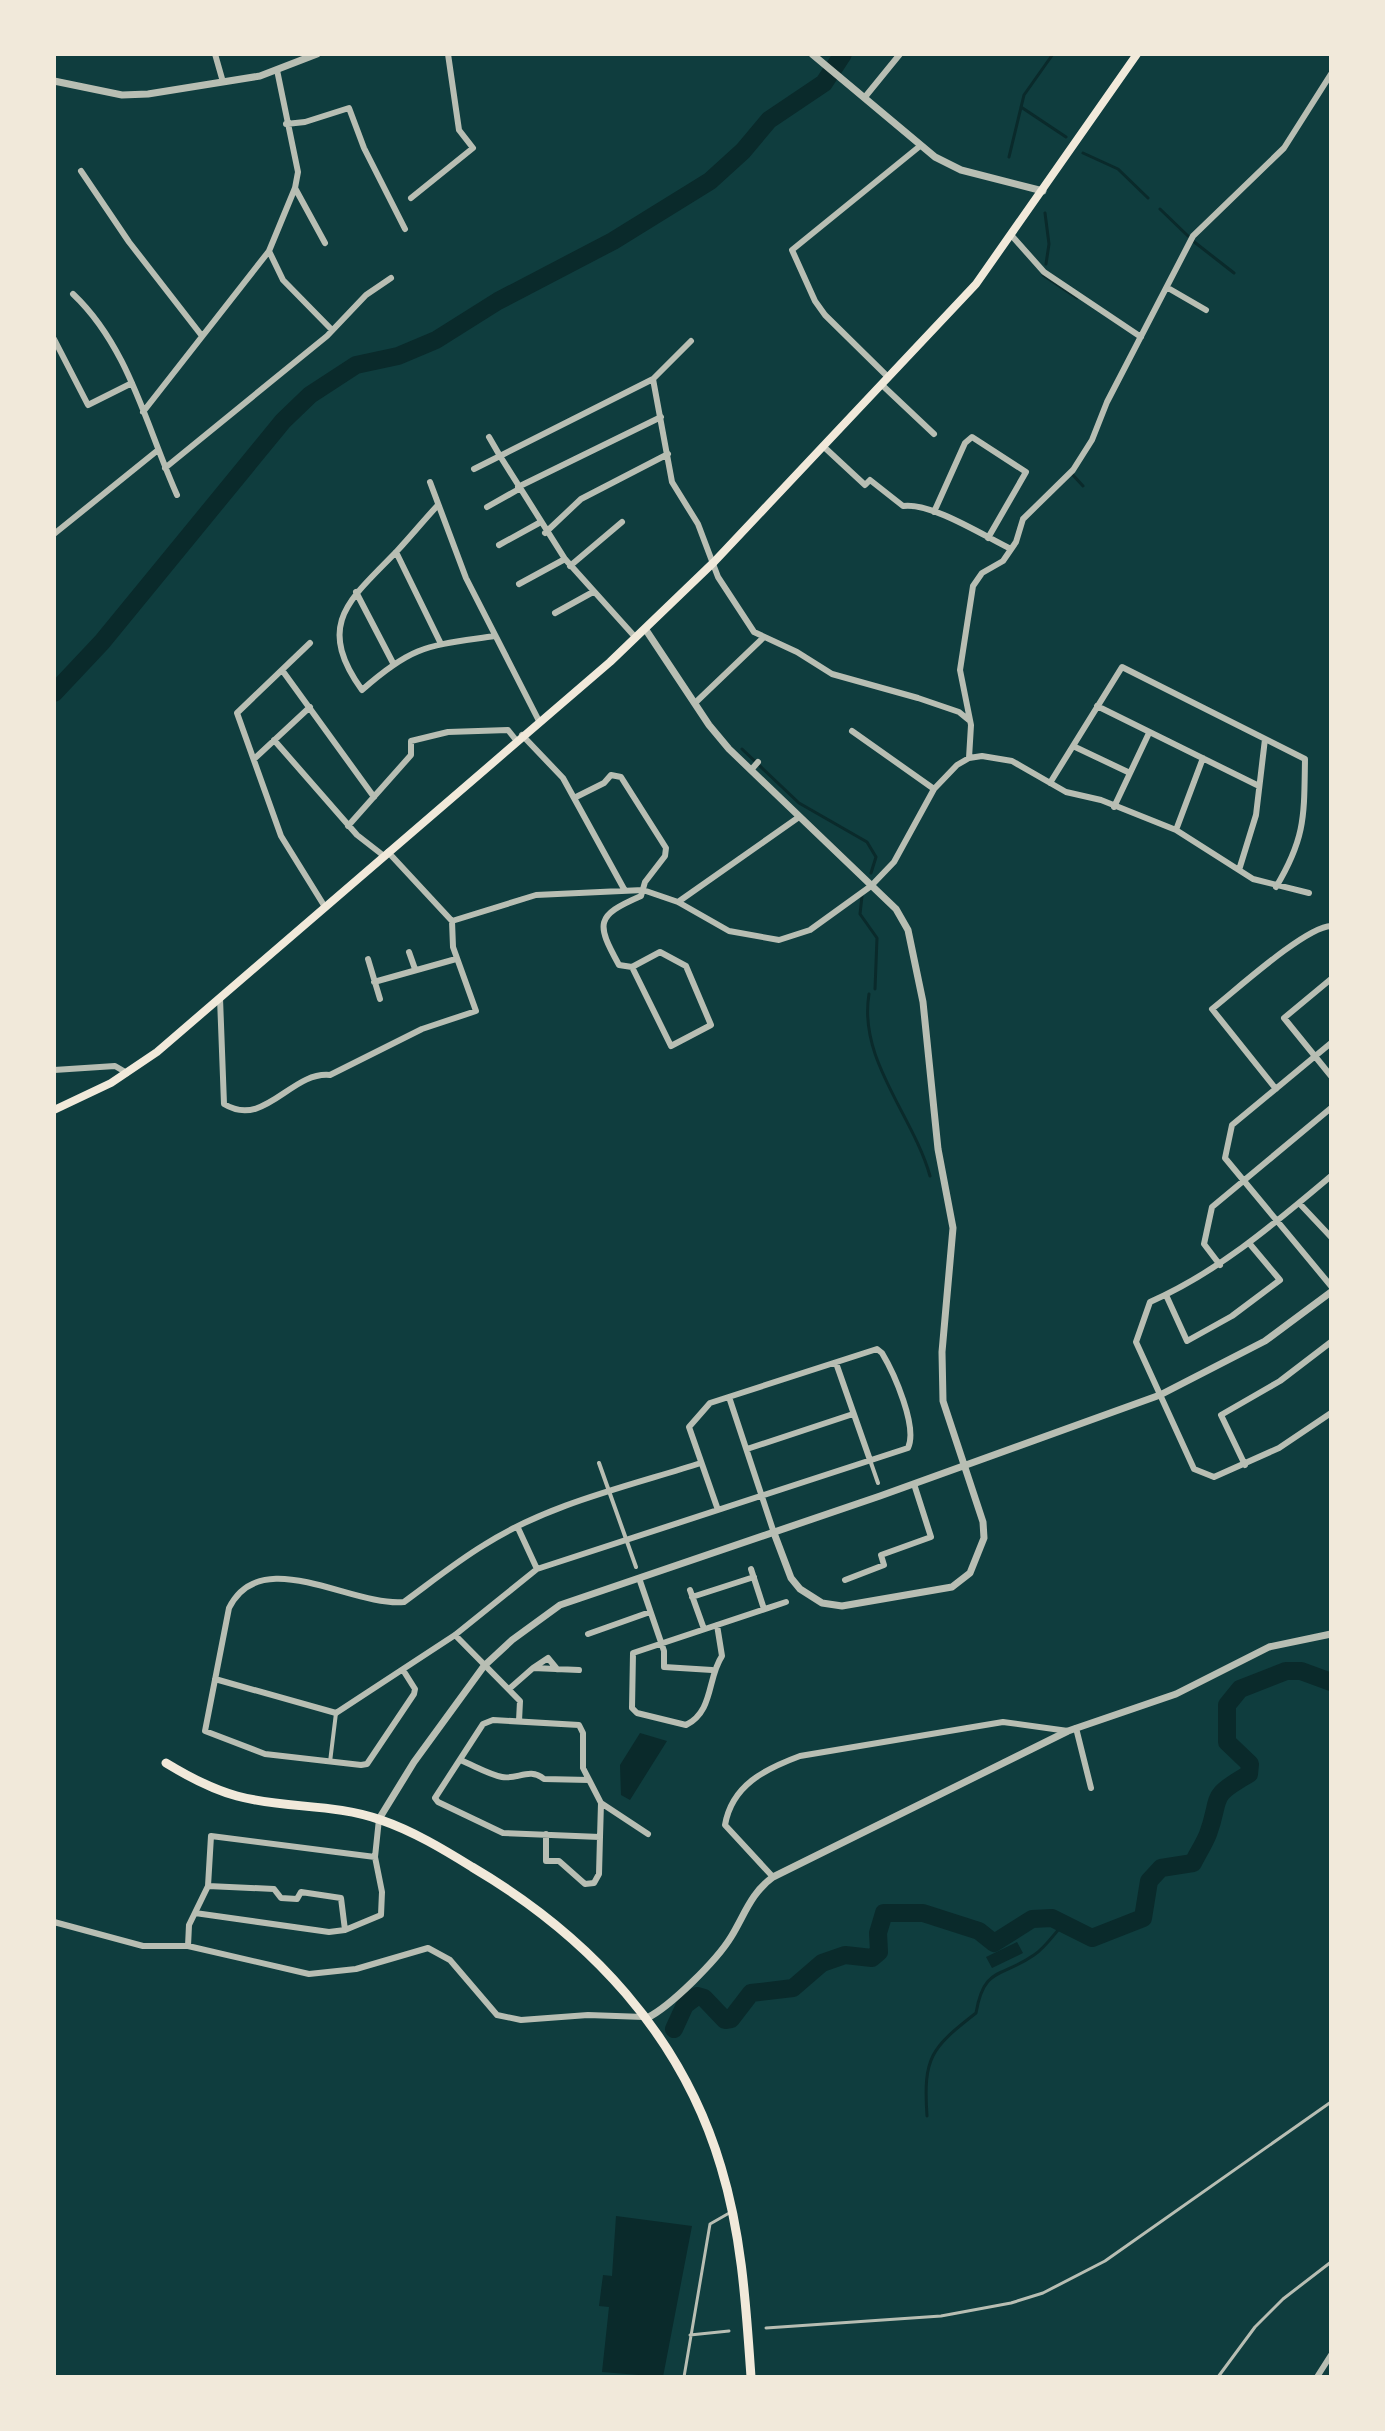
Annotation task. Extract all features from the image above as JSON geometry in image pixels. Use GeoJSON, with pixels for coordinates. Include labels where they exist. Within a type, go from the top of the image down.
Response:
{"type":"FeatureCollection","features":[{"type":"Feature","properties":{"kind":"main road"},"geometry":{"type":"LineString","coordinates":[[54,1110],[127,1073],[167,1044],[646,630],[976,284],[1137,54]]}},
{"type":"Feature","properties":{"kind":"main road"},"geometry":{"type":"LineString","coordinates":[[166,1763],[191,1778],[239,1797],[320,1806],[379,1819],[453,1855],[528,1902],[595,1957],[647,2018],[694,2097],[721,2167],[744,2277],[751,2377]]}},
{"type":"Feature","properties":{"kind":"street"},"geometry":{"type":"LineString","coordinates":[[215,54],[223,82]]}},
{"type":"Feature","properties":{"kind":"street"},"geometry":{"type":"LineString","coordinates":[[54,81],[130,95],[223,82],[277,70],[317,54]]}},
{"type":"Feature","properties":{"kind":"street"},"geometry":{"type":"LineString","coordinates":[[411,198],[473,148],[459,130],[448,54]]}},
{"type":"Feature","properties":{"kind":"street"},"geometry":{"type":"LineString","coordinates":[[812,54],[920,146],[961,170],[1043,191]]}},
{"type":"Feature","properties":{"kind":"street"},"geometry":{"type":"LineString","coordinates":[[863,96],[900,54]]}},
{"type":"Feature","properties":{"kind":"street"},"geometry":{"type":"LineString","coordinates":[[143,412],[269,251],[295,188],[298,172],[277,70]]}},
{"type":"Feature","properties":{"kind":"street"},"geometry":{"type":"LineString","coordinates":[[969,758],[970,721],[960,670],[969,599],[982,573],[1003,561],[1031,507],[1073,470],[1092,440],[1107,402],[1193,236],[1284,148],[1331,74]]}},
{"type":"Feature","properties":{"kind":"street"},"geometry":{"type":"LineString","coordinates":[[286,124],[305,122],[349,108],[364,148],[405,229]]}},
{"type":"Feature","properties":{"kind":"street"},"geometry":{"type":"LineString","coordinates":[[888,377],[825,315],[815,301],[792,250],[920,146]]}},
{"type":"Feature","properties":{"kind":"street"},"geometry":{"type":"LineString","coordinates":[[81,171],[129,242],[202,336]]}},
{"type":"Feature","properties":{"kind":"street"},"geometry":{"type":"LineString","coordinates":[[295,188],[325,243]]}},
{"type":"Feature","properties":{"kind":"street"},"geometry":{"type":"LineString","coordinates":[[1012,236],[1044,272],[1141,337]]}},
{"type":"Feature","properties":{"kind":"street"},"geometry":{"type":"LineString","coordinates":[[269,251],[283,280],[332,330]]}},
{"type":"Feature","properties":{"kind":"street"},"geometry":{"type":"LineString","coordinates":[[165,468],[332,330],[366,295],[391,278]]}},
{"type":"Feature","properties":{"kind":"street"},"geometry":{"type":"LineString","coordinates":[[1168,288],[1206,310]]}},
{"type":"Feature","properties":{"kind":"street"},"geometry":{"type":"LineString","coordinates":[[73,294],[108,334],[132,383],[177,495]]}},
{"type":"Feature","properties":{"kind":"street"},"geometry":{"type":"LineString","coordinates":[[54,339],[88,405],[132,383]]}},
{"type":"Feature","properties":{"kind":"street"},"geometry":{"type":"LineString","coordinates":[[474,469],[653,379],[691,341]]}},
{"type":"Feature","properties":{"kind":"street"},"geometry":{"type":"LineString","coordinates":[[653,379],[672,482],[698,524],[718,577],[754,632],[797,652],[832,674],[918,698],[959,712],[970,721]]}},
{"type":"Feature","properties":{"kind":"street"},"geometry":{"type":"LineString","coordinates":[[881,384],[934,434]]}},
{"type":"Feature","properties":{"kind":"street"},"geometry":{"type":"LineString","coordinates":[[487,507],[518,488],[661,417]]}},
{"type":"Feature","properties":{"kind":"street"},"geometry":{"type":"LineString","coordinates":[[489,437],[545,533],[593,592],[637,638]]}},
{"type":"Feature","properties":{"kind":"street"},"geometry":{"type":"LineString","coordinates":[[934,512],[965,443],[972,437],[1026,472],[988,538]]}},
{"type":"Feature","properties":{"kind":"street"},"geometry":{"type":"LineString","coordinates":[[823,446],[865,485],[870,480],[903,506],[914,505],[934,512],[1011,549]]}},
{"type":"Feature","properties":{"kind":"street"},"geometry":{"type":"LineString","coordinates":[[54,534],[158,450]]}},
{"type":"Feature","properties":{"kind":"street"},"geometry":{"type":"LineString","coordinates":[[545,533],[581,499],[668,454]]}},
{"type":"Feature","properties":{"kind":"street"},"geometry":{"type":"LineString","coordinates":[[430,482],[466,578],[539,721]]}},
{"type":"Feature","properties":{"kind":"street"},"geometry":{"type":"LineString","coordinates":[[438,505],[356,592],[340,618],[344,665],[362,690],[393,663],[420,647],[495,636]]}},
{"type":"Feature","properties":{"kind":"street"},"geometry":{"type":"LineString","coordinates":[[519,584],[567,562],[622,522]]}},
{"type":"Feature","properties":{"kind":"street"},"geometry":{"type":"LineString","coordinates":[[499,545],[539,523]]}},
{"type":"Feature","properties":{"kind":"street"},"geometry":{"type":"LineString","coordinates":[[396,552],[441,644]]}},
{"type":"Feature","properties":{"kind":"street"},"geometry":{"type":"LineString","coordinates":[[356,592],[393,663]]}},
{"type":"Feature","properties":{"kind":"street"},"geometry":{"type":"LineString","coordinates":[[555,613],[593,592]]}},
{"type":"Feature","properties":{"kind":"street"},"geometry":{"type":"LineString","coordinates":[[646,630],[713,731],[755,766],[799,817],[903,919],[923,1002],[938,1149],[953,1228],[942,1352],[943,1401],[983,1522],[984,1538],[970,1573],[952,1587],[842,1606],[822,1603],[800,1589],[791,1578],[774,1533],[729,1397]]}},
{"type":"Feature","properties":{"kind":"street"},"geometry":{"type":"LineString","coordinates":[[695,703],[763,638]]}},
{"type":"Feature","properties":{"kind":"street"},"geometry":{"type":"LineString","coordinates":[[310,643],[237,713],[281,836],[325,907]]}},
{"type":"Feature","properties":{"kind":"street"},"geometry":{"type":"LineString","coordinates":[[1050,783],[1122,667],[1305,759],[1303,827],[1293,858],[1276,887]]}},
{"type":"Feature","properties":{"kind":"street"},"geometry":{"type":"LineString","coordinates":[[282,670],[374,797]]}},
{"type":"Feature","properties":{"kind":"street"},"geometry":{"type":"LineString","coordinates":[[1097,706],[1259,786]]}},
{"type":"Feature","properties":{"kind":"street"},"geometry":{"type":"LineString","coordinates":[[254,759],[310,707]]}},
{"type":"Feature","properties":{"kind":"street"},"geometry":{"type":"LineString","coordinates":[[348,826],[411,755],[411,741],[448,732],[508,730],[563,778],[624,889]]}},
{"type":"Feature","properties":{"kind":"street"},"geometry":{"type":"LineString","coordinates":[[852,731],[934,789]]}},
{"type":"Feature","properties":{"kind":"street"},"geometry":{"type":"LineString","coordinates":[[1114,807],[1149,733]]}},
{"type":"Feature","properties":{"kind":"street"},"geometry":{"type":"LineString","coordinates":[[1239,870],[1256,815],[1265,739]]}},
{"type":"Feature","properties":{"kind":"street"},"geometry":{"type":"LineString","coordinates":[[220,998],[224,1104],[238,1110],[252,1110],[318,1074],[330,1075],[422,1029],[476,1011],[456,959],[452,921],[386,854],[348,826],[274,740]]}},
{"type":"Feature","properties":{"kind":"street"},"geometry":{"type":"LineString","coordinates":[[1073,746],[1130,773]]}},
{"type":"Feature","properties":{"kind":"street"},"geometry":{"type":"LineString","coordinates":[[452,921],[536,895],[643,890],[678,902],[729,931],[779,940],[810,930],[871,886],[894,862],[934,789],[969,758],[998,756],[1050,783],[1176,830],[1239,870],[1276,887],[1309,893]]}},
{"type":"Feature","properties":{"kind":"street"},"geometry":{"type":"LineString","coordinates":[[1176,830],[1203,758]]}},
{"type":"Feature","properties":{"kind":"street"},"geometry":{"type":"LineString","coordinates":[[574,798],[604,783],[611,775],[621,777],[666,848],[665,856],[641,896],[617,906],[601,929],[619,965],[632,967],[660,952],[686,966],[711,1025],[671,1046],[632,967]]}},
{"type":"Feature","properties":{"kind":"street"},"geometry":{"type":"LineString","coordinates":[[678,902],[799,817]]}},
{"type":"Feature","properties":{"kind":"street"},"geometry":{"type":"LineString","coordinates":[[1276,1089],[1212,1009],[1282,953],[1322,926],[1331,926]]}},
{"type":"Feature","properties":{"kind":"street"},"geometry":{"type":"LineString","coordinates":[[409,952],[415,969]]}},
{"type":"Feature","properties":{"kind":"street"},"geometry":{"type":"LineString","coordinates":[[368,959],[380,999]]}},
{"type":"Feature","properties":{"kind":"street"},"geometry":{"type":"LineString","coordinates":[[374,982],[456,959]]}},
{"type":"Feature","properties":{"kind":"street"},"geometry":{"type":"LineString","coordinates":[[1331,979],[1284,1018],[1331,1076]]}},
{"type":"Feature","properties":{"kind":"street"},"geometry":{"type":"LineString","coordinates":[[195,1913],[277,1927],[345,1930],[381,1915],[382,1892],[375,1857],[379,1819],[414,1762],[484,1666],[512,1640],[560,1605],[914,1484],[1160,1395],[1265,1341],[1331,1289],[1225,1158],[1232,1125],[1331,1043]]}},
{"type":"Feature","properties":{"kind":"street"},"geometry":{"type":"LineString","coordinates":[[54,1070],[115,1066],[127,1073]]}},
{"type":"Feature","properties":{"kind":"street"},"geometry":{"type":"LineString","coordinates":[[1220,1265],[1204,1244],[1212,1207],[1331,1108]]}},
{"type":"Feature","properties":{"kind":"street"},"geometry":{"type":"LineString","coordinates":[[1330,1414],[1279,1448],[1214,1477],[1194,1469],[1136,1342],[1150,1302],[1220,1265],[1331,1176]]}},
{"type":"Feature","properties":{"kind":"street"},"geometry":{"type":"LineString","coordinates":[[1299,1203],[1331,1237]]}},
{"type":"Feature","properties":{"kind":"street"},"geometry":{"type":"LineString","coordinates":[[1166,1295],[1187,1341],[1232,1316],[1280,1280],[1249,1243]]}},
{"type":"Feature","properties":{"kind":"street"},"geometry":{"type":"LineString","coordinates":[[1245,1465],[1221,1415],[1280,1381],[1331,1342]]}},
{"type":"Feature","properties":{"kind":"street"},"geometry":{"type":"LineString","coordinates":[[215,1679],[336,1713],[455,1635],[537,1569],[718,1510],[870,1460],[908,1448],[913,1438],[900,1387],[877,1349],[710,1403],[689,1427],[718,1510]]}},
{"type":"Feature","properties":{"kind":"street"},"geometry":{"type":"LineString","coordinates":[[836,1363],[878,1483]]}},
{"type":"Feature","properties":{"kind":"street"},"geometry":{"type":"LineString","coordinates":[[747,1449],[853,1414]]}},
{"type":"Feature","properties":{"kind":"street"},"geometry":{"type":"LineString","coordinates":[[599,1463],[636,1567]]}},
{"type":"Feature","properties":{"kind":"street"},"geometry":{"type":"LineString","coordinates":[[403,1670],[415,1689],[414,1694],[367,1764],[265,1754],[205,1731],[229,1608],[235,1596],[251,1582],[273,1578],[404,1602],[485,1544],[518,1528],[701,1463]]}},
{"type":"Feature","properties":{"kind":"street"},"geometry":{"type":"LineString","coordinates":[[845,1580],[884,1565],[881,1555],[931,1537],[914,1484]]}},
{"type":"Feature","properties":{"kind":"street"},"geometry":{"type":"LineString","coordinates":[[518,1528],[537,1569]]}},
{"type":"Feature","properties":{"kind":"street"},"geometry":{"type":"LineString","coordinates":[[751,1569],[764,1609]]}},
{"type":"Feature","properties":{"kind":"street"},"geometry":{"type":"LineString","coordinates":[[704,1629],[691,1594],[754,1577]]}},
{"type":"Feature","properties":{"kind":"street"},"geometry":{"type":"LineString","coordinates":[[639,1578],[662,1644],[664,1667],[712,1670]]}},
{"type":"Feature","properties":{"kind":"street"},"geometry":{"type":"LineString","coordinates":[[717,1625],[722,1656],[712,1670],[710,1697],[696,1720],[686,1725],[646,1718],[632,1708],[633,1653],[662,1644],[704,1629],[786,1602]]}},
{"type":"Feature","properties":{"kind":"street"},"geometry":{"type":"LineString","coordinates":[[588,1634],[650,1612]]}},
{"type":"Feature","properties":{"kind":"street"},"geometry":{"type":"LineString","coordinates":[[54,1922],[143,1946],[188,1946],[309,1974],[356,1969],[428,1948],[450,1960],[497,2015],[521,2020],[588,2015],[647,2018],[660,2012],[682,1988],[705,1971],[733,1934],[753,1895],[773,1877],[1072,1730],[1176,1694],[1269,1647],[1331,1634]]}},
{"type":"Feature","properties":{"kind":"street"},"geometry":{"type":"LineString","coordinates":[[455,1635],[520,1701],[519,1721]]}},
{"type":"Feature","properties":{"kind":"street"},"geometry":{"type":"LineString","coordinates":[[509,1689],[548,1658],[557,1669],[580,1667]]}},
{"type":"Feature","properties":{"kind":"street"},"geometry":{"type":"LineString","coordinates":[[330,1762],[336,1713]]}},
{"type":"Feature","properties":{"kind":"street"},"geometry":{"type":"LineString","coordinates":[[600,1837],[503,1833],[435,1798],[483,1724],[493,1720],[579,1725],[583,1733],[583,1768],[601,1803],[648,1834]]}},
{"type":"Feature","properties":{"kind":"street"},"geometry":{"type":"LineString","coordinates":[[773,1877],[725,1825],[736,1796],[761,1773],[778,1764],[800,1756],[1003,1722],[1072,1730]]}},
{"type":"Feature","properties":{"kind":"street"},"geometry":{"type":"LineString","coordinates":[[1072,1730],[1091,1788]]}},
{"type":"Feature","properties":{"kind":"street"},"geometry":{"type":"LineString","coordinates":[[460,1760],[502,1777],[520,1774],[539,1775],[544,1779],[589,1780]]}},
{"type":"Feature","properties":{"kind":"street"},"geometry":{"type":"LineString","coordinates":[[546,1834],[546,1861],[559,1861],[585,1884],[594,1883],[599,1874],[601,1803]]}},
{"type":"Feature","properties":{"kind":"street"},"geometry":{"type":"LineString","coordinates":[[188,1946],[189,1925],[208,1886],[211,1836],[375,1857]]}},
{"type":"Feature","properties":{"kind":"street"},"geometry":{"type":"LineString","coordinates":[[208,1886],[274,1889],[281,1898],[297,1899],[301,1892],[341,1898],[345,1930]]}},
{"type":"Feature","properties":{"kind":"street"},"geometry":{"type":"LineString","coordinates":[[1317,2377],[1331,2355]]}},
{"type":"Feature","properties":{"kind":"street"},"geometry":{"type":"LineString","coordinates":[[1324,2367],[1331,2377]]}},
{"type":"Feature","properties":{"kind":"lane"},"geometry":{"type":"LineString","coordinates":[[766,2328],[941,2316],[1011,2303],[1043,2293],[1105,2261],[1331,2102]]}},
{"type":"Feature","properties":{"kind":"lane"},"geometry":{"type":"LineString","coordinates":[[684,2377],[710,2224],[732,2212]]}},
{"type":"Feature","properties":{"kind":"lane"},"geometry":{"type":"LineString","coordinates":[[1218,2377],[1264,2318],[1331,2262]]}},
{"type":"Feature","properties":{"kind":"lane"},"geometry":{"type":"LineString","coordinates":[[690,2335],[729,2331]]}},
{"type":"Feature","properties":{"kind":"water"},"geometry":{"type":"Polygon","coordinates":[[[640,1733],[667,1741],[630,1800],[621,1795],[620,1765],[640,1733]]]}},
{"type":"Feature","properties":{"kind":"water"},"geometry":{"type":"Polygon","coordinates":[[[1017,1942],[1023,1953],[992,1968],[986,1957],[1017,1942]]]}},
{"type":"Feature","properties":{"kind":"water"},"geometry":{"type":"Polygon","coordinates":[[[616,2216],[692,2226],[663,2377],[602,2372],[609,2307],[599,2306],[603,2275],[612,2276],[616,2216]]]}},
{"type":"Feature","properties":{"kind":"waterway"},"geometry":{"type":"LineString","coordinates":[[54,693],[102,642],[283,421],[310,395],[356,365],[398,356],[436,340],[498,301],[613,241],[710,181],[743,151],[769,120],[824,83],[843,54]]}},
{"type":"Feature","properties":{"kind":"waterway"},"geometry":{"type":"LineString","coordinates":[[1009,157],[1024,95],[1053,54]]}},
{"type":"Feature","properties":{"kind":"waterway"},"geometry":{"type":"LineString","coordinates":[[1021,107],[1066,137]]}},
{"type":"Feature","properties":{"kind":"waterway"},"geometry":{"type":"LineString","coordinates":[[1083,153],[1118,169],[1148,198]]}},
{"type":"Feature","properties":{"kind":"waterway"},"geometry":{"type":"LineString","coordinates":[[1160,209],[1188,236]]}},
{"type":"Feature","properties":{"kind":"waterway"},"geometry":{"type":"LineString","coordinates":[[1045,213],[1049,244],[1046,264]]}},
{"type":"Feature","properties":{"kind":"waterway"},"geometry":{"type":"LineString","coordinates":[[1193,241],[1234,273]]}},
{"type":"Feature","properties":{"kind":"waterway"},"geometry":{"type":"LineString","coordinates":[[1043,275],[1077,298]]}},
{"type":"Feature","properties":{"kind":"waterway"},"geometry":{"type":"LineString","coordinates":[[1072,474],[1083,486]]}},
{"type":"Feature","properties":{"kind":"waterway"},"geometry":{"type":"LineString","coordinates":[[742,749],[799,803],[867,842],[876,857],[871,873]]}},
{"type":"Feature","properties":{"kind":"waterway"},"geometry":{"type":"LineString","coordinates":[[862,896],[860,914],[877,938],[875,989]]}},
{"type":"Feature","properties":{"kind":"waterway"},"geometry":{"type":"LineString","coordinates":[[869,994],[868,1018],[879,1065],[912,1131],[930,1176]]}},
{"type":"Feature","properties":{"kind":"waterway"},"geometry":{"type":"LineString","coordinates":[[674,2029],[685,2005],[697,1996],[704,1998],[725,2020],[731,2019],[751,1993],[793,1988],[822,1963],[845,1955],[872,1958],[879,1952],[878,1933],[884,1913],[923,1913],[979,1931],[994,1943],[1032,1919],[1052,1918],[1092,1938],[1143,1918],[1149,1881],[1161,1868],[1193,1863],[1208,1834],[1221,1794],[1249,1774],[1250,1764],[1227,1742],[1227,1705],[1240,1689],[1286,1671],[1301,1671],[1331,1682]]}},
{"type":"Feature","properties":{"kind":"waterway"},"geometry":{"type":"LineString","coordinates":[[927,2116],[929,2067],[940,2045],[976,2013],[979,1998],[989,1980],[1038,1952],[1064,1923]]}}]}
